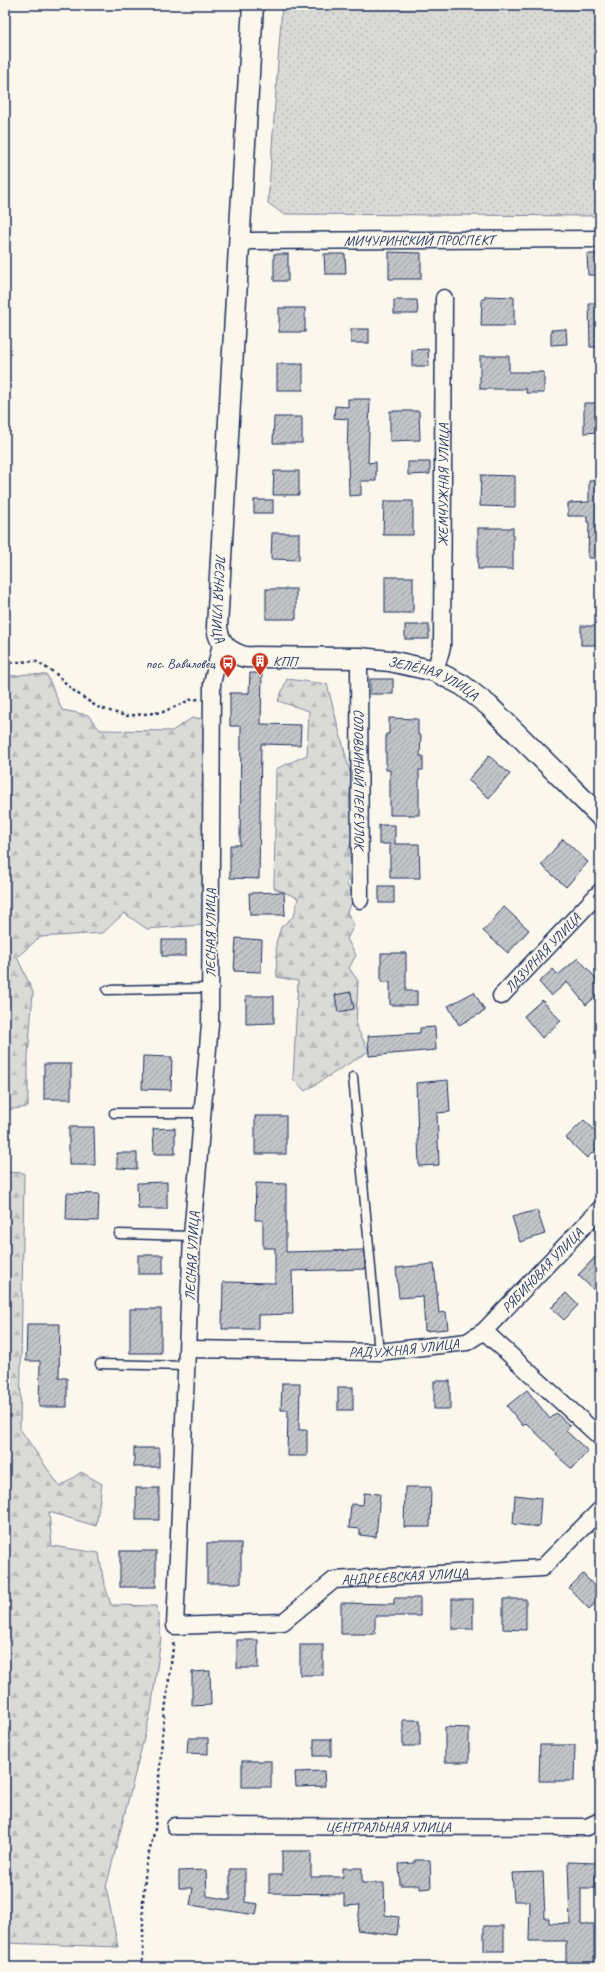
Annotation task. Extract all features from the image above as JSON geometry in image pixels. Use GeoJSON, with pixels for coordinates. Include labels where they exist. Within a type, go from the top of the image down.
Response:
{"type":"FeatureCollection","features":[{"type":"Feature","properties":{"kind":"street","name":"ЛЕСНАЯ УЛИЦА"},"geometry":{"type":"LineString","coordinates":[[175,1626],[192,1236],[210,1024],[212,684],[221,644],[217,627],[253,5]]}},
{"type":"Feature","properties":{"kind":"street","name":"МИЧУРИНСКИЙ ПРОСПЕКТ"},"geometry":{"type":"LineString","coordinates":[[239,241],[600,239]]}},
{"type":"Feature","properties":{"kind":"street","name":"ЖЕМЧУЖНАЯ УЛИЦА"},"geometry":{"type":"LineString","coordinates":[[435,671],[442,647],[444,298]]}},
{"type":"Feature","properties":{"kind":"street","name":"ЗЕЛЁНАЯ УЛИЦА"},"geometry":{"type":"LineString","coordinates":[[221,644],[236,654],[254,658],[359,658],[390,661],[435,671],[462,685],[489,706],[600,816]]}},
{"type":"Feature","properties":{"kind":"street","name":"СОЛОВЬИНЫЙ ПЕРЕУЛОК"},"geometry":{"type":"LineString","coordinates":[[359,658],[360,900]]}},
{"type":"Feature","properties":{"kind":"street","name":"ЛАЗУРНАЯ УЛИЦА"},"geometry":{"type":"LineString","coordinates":[[501,996],[600,892]]}},
{"type":"Feature","properties":{"kind":"street","name":"РЯБИНОВАЯ УЛИЦА"},"geometry":{"type":"LineString","coordinates":[[484,1331],[600,1209]]}},
{"type":"Feature","properties":{"kind":"street","name":"РАДУЖНАЯ УЛИЦА"},"geometry":{"type":"LineString","coordinates":[[188,1349],[379,1352],[467,1342],[484,1331]]}},
{"type":"Feature","properties":{"kind":"street"},"geometry":{"type":"LineString","coordinates":[[484,1331],[600,1437]]}},
{"type":"Feature","properties":{"kind":"street","name":"АНДРЕЕВСКАЯ УЛИЦА"},"geometry":{"type":"LineString","coordinates":[[175,1626],[283,1622],[334,1580],[542,1568],[600,1510]]}},
{"type":"Feature","properties":{"kind":"street","name":"ЦЕНТРАЛЬНАЯ УЛИЦА"},"geometry":{"type":"LineString","coordinates":[[175,1826],[587,1827],[600,1821]]}},
{"type":"Feature","properties":{"kind":"lane"},"geometry":{"type":"LineString","coordinates":[[107,990],[210,988]]}},
{"type":"Feature","properties":{"kind":"lane"},"geometry":{"type":"LineString","coordinates":[[354,1077],[379,1352]]}},
{"type":"Feature","properties":{"kind":"lane"},"geometry":{"type":"LineString","coordinates":[[114,1113],[203,1113]]}},
{"type":"Feature","properties":{"kind":"lane"},"geometry":{"type":"LineString","coordinates":[[119,1234],[192,1236]]}},
{"type":"Feature","properties":{"kind":"lane"},"geometry":{"type":"LineString","coordinates":[[100,1364],[187,1366]]}},
{"type":"Feature","properties":{"kind":"path"},"geometry":{"type":"LineString","coordinates":[[5,663],[35,662],[55,673],[74,691],[97,707],[126,716],[163,712],[190,700],[212,698]]}},
{"type":"Feature","properties":{"kind":"path"},"geometry":{"type":"LineString","coordinates":[[140,1967],[143,1959],[143,1901],[146,1865],[154,1829],[163,1727],[175,1626]]}},
{"type":"Feature","properties":{"kind":"green space"},"geometry":{"type":"Polygon","coordinates":[[[282,5],[600,5],[600,216],[283,214],[268,203],[282,5]]]}},
{"type":"Feature","properties":{"kind":"green space"},"geometry":{"type":"Polygon","coordinates":[[[28,674],[47,675],[62,710],[88,715],[100,730],[172,731],[192,718],[208,719],[202,925],[147,929],[124,913],[103,933],[40,937],[17,957],[33,992],[28,1057],[28,1107],[5,1110],[5,677],[28,674]]]}},
{"type":"Feature","properties":{"kind":"green space"},"geometry":{"type":"Polygon","coordinates":[[[287,679],[327,684],[351,776],[349,805],[355,828],[348,852],[352,865],[347,884],[354,899],[347,912],[354,925],[347,939],[356,955],[349,968],[358,981],[356,1026],[369,1051],[305,1091],[293,1079],[298,981],[277,977],[276,943],[281,927],[294,916],[298,898],[274,888],[276,769],[307,755],[309,711],[278,701],[287,679]]]}},
{"type":"Feature","properties":{"kind":"green space"},"geometry":{"type":"Polygon","coordinates":[[[5,1172],[24,1173],[20,1429],[60,1487],[81,1472],[102,1484],[96,1526],[49,1512],[52,1546],[99,1553],[103,1579],[111,1605],[157,1606],[161,1638],[151,1711],[106,1887],[118,1947],[5,1943],[5,1172]]]}},
{"type":"Feature","properties":{"kind":"building"},"geometry":{"type":"Polygon","coordinates":[[[389,252],[421,253],[421,279],[389,279],[389,252]]]}},
{"type":"Feature","properties":{"kind":"building"},"geometry":{"type":"Polygon","coordinates":[[[274,254],[288,254],[288,281],[274,281],[274,254]]]}},
{"type":"Feature","properties":{"kind":"building"},"geometry":{"type":"Polygon","coordinates":[[[324,254],[345,254],[346,274],[325,274],[324,254]]]}},
{"type":"Feature","properties":{"kind":"building"},"geometry":{"type":"Polygon","coordinates":[[[587,254],[600,254],[600,275],[588,275],[587,254]]]}},
{"type":"Feature","properties":{"kind":"building"},"geometry":{"type":"Polygon","coordinates":[[[485,296],[514,297],[514,326],[481,326],[482,299],[485,299],[485,296]]]}},
{"type":"Feature","properties":{"kind":"building"},"geometry":{"type":"Polygon","coordinates":[[[394,300],[417,300],[418,314],[394,314],[394,300]]]}},
{"type":"Feature","properties":{"kind":"building"},"geometry":{"type":"Polygon","coordinates":[[[589,303],[600,303],[600,347],[590,347],[589,303]]]}},
{"type":"Feature","properties":{"kind":"building"},"geometry":{"type":"Polygon","coordinates":[[[279,308],[305,308],[305,332],[279,332],[279,308]]]}},
{"type":"Feature","properties":{"kind":"building"},"geometry":{"type":"Polygon","coordinates":[[[351,329],[369,329],[369,343],[351,343],[351,329]]]}},
{"type":"Feature","properties":{"kind":"building"},"geometry":{"type":"Polygon","coordinates":[[[566,329],[567,344],[551,345],[551,330],[566,329]]]}},
{"type":"Feature","properties":{"kind":"building"},"geometry":{"type":"Polygon","coordinates":[[[428,349],[429,366],[412,366],[412,350],[428,349]]]}},
{"type":"Feature","properties":{"kind":"building"},"geometry":{"type":"Polygon","coordinates":[[[480,356],[509,356],[509,372],[544,372],[544,393],[526,393],[526,389],[480,389],[480,356]]]}},
{"type":"Feature","properties":{"kind":"building"},"geometry":{"type":"Polygon","coordinates":[[[277,364],[303,364],[303,390],[277,390],[277,364]]]}},
{"type":"Feature","properties":{"kind":"building"},"geometry":{"type":"Polygon","coordinates":[[[348,399],[370,399],[368,463],[376,462],[376,481],[361,481],[361,495],[349,496],[347,458],[348,419],[334,418],[335,406],[348,407],[348,399]]]}},
{"type":"Feature","properties":{"kind":"building"},"geometry":{"type":"Polygon","coordinates":[[[584,403],[599,403],[599,432],[584,433],[584,403]]]}},
{"type":"Feature","properties":{"kind":"building"},"geometry":{"type":"Polygon","coordinates":[[[390,411],[419,411],[420,440],[390,441],[390,411]]]}},
{"type":"Feature","properties":{"kind":"building"},"geometry":{"type":"Polygon","coordinates":[[[274,417],[302,417],[302,443],[273,443],[274,417]]]}},
{"type":"Feature","properties":{"kind":"building"},"geometry":{"type":"Polygon","coordinates":[[[408,462],[430,462],[430,474],[408,475],[408,462]]]}},
{"type":"Feature","properties":{"kind":"building"},"geometry":{"type":"Polygon","coordinates":[[[274,471],[299,471],[299,495],[273,495],[274,471]]]}},
{"type":"Feature","properties":{"kind":"building"},"geometry":{"type":"Polygon","coordinates":[[[481,475],[515,476],[515,507],[480,506],[481,475]]]}},
{"type":"Feature","properties":{"kind":"building"},"geometry":{"type":"Polygon","coordinates":[[[600,480],[600,558],[588,558],[589,522],[587,522],[587,516],[568,516],[568,503],[589,502],[589,481],[600,480]]]}},
{"type":"Feature","properties":{"kind":"building"},"geometry":{"type":"Polygon","coordinates":[[[254,500],[273,500],[273,513],[254,513],[254,500]]]}},
{"type":"Feature","properties":{"kind":"building"},"geometry":{"type":"Polygon","coordinates":[[[384,501],[413,501],[413,535],[383,535],[384,501]]]}},
{"type":"Feature","properties":{"kind":"building"},"geometry":{"type":"Polygon","coordinates":[[[478,528],[513,528],[513,569],[478,569],[478,528]]]}},
{"type":"Feature","properties":{"kind":"building"},"geometry":{"type":"Polygon","coordinates":[[[272,533],[299,533],[299,560],[271,559],[272,533]]]}},
{"type":"Feature","properties":{"kind":"building"},"geometry":{"type":"Polygon","coordinates":[[[385,577],[413,577],[413,613],[385,613],[385,577]]]}},
{"type":"Feature","properties":{"kind":"building"},"geometry":{"type":"Polygon","coordinates":[[[266,589],[296,589],[296,619],[266,619],[266,589]]]}},
{"type":"Feature","properties":{"kind":"building"},"geometry":{"type":"Polygon","coordinates":[[[405,625],[429,625],[429,639],[405,639],[405,625]]]}},
{"type":"Feature","properties":{"kind":"building"},"geometry":{"type":"Polygon","coordinates":[[[581,626],[600,626],[600,645],[581,645],[581,626]]]}},
{"type":"Feature","properties":{"kind":"building"},"geometry":{"type":"Polygon","coordinates":[[[250,673],[262,673],[261,724],[301,725],[300,745],[261,744],[259,879],[230,878],[230,845],[240,845],[241,726],[230,726],[230,693],[249,693],[250,673]]]}},
{"type":"Feature","properties":{"kind":"building"},"geometry":{"type":"Polygon","coordinates":[[[370,679],[393,679],[393,694],[370,694],[370,679]]]}},
{"type":"Feature","properties":{"kind":"building"},"geometry":{"type":"Polygon","coordinates":[[[389,718],[418,719],[418,735],[421,735],[420,756],[423,756],[423,770],[419,770],[419,815],[390,815],[390,770],[386,770],[386,734],[389,734],[389,718]]]}},
{"type":"Feature","properties":{"kind":"building"},"geometry":{"type":"Polygon","coordinates":[[[489,756],[510,774],[489,798],[468,780],[489,756]]]}},
{"type":"Feature","properties":{"kind":"building"},"geometry":{"type":"Polygon","coordinates":[[[379,825],[395,825],[395,844],[419,844],[420,878],[390,878],[390,844],[379,844],[379,825]]]}},
{"type":"Feature","properties":{"kind":"building"},"geometry":{"type":"Polygon","coordinates":[[[563,839],[588,862],[566,887],[541,865],[563,839]]]}},
{"type":"Feature","properties":{"kind":"building"},"geometry":{"type":"Polygon","coordinates":[[[379,886],[394,886],[394,903],[379,903],[379,886]]]}},
{"type":"Feature","properties":{"kind":"building"},"geometry":{"type":"Polygon","coordinates":[[[284,892],[285,915],[250,915],[249,893],[284,892]]]}},
{"type":"Feature","properties":{"kind":"building"},"geometry":{"type":"Polygon","coordinates":[[[504,907],[529,930],[508,953],[483,931],[504,907]]]}},
{"type":"Feature","properties":{"kind":"building"},"geometry":{"type":"Polygon","coordinates":[[[236,938],[262,940],[261,972],[234,971],[236,938]]]}},
{"type":"Feature","properties":{"kind":"building"},"geometry":{"type":"Polygon","coordinates":[[[162,940],[186,940],[186,956],[162,956],[162,940]]]}},
{"type":"Feature","properties":{"kind":"building"},"geometry":{"type":"Polygon","coordinates":[[[381,953],[406,953],[406,991],[417,991],[417,1005],[390,1005],[390,982],[381,982],[381,953]]]}},
{"type":"Feature","properties":{"kind":"building"},"geometry":{"type":"Polygon","coordinates":[[[578,958],[600,983],[600,993],[586,1005],[567,982],[551,996],[539,982],[553,969],[558,975],[578,958]]]}},
{"type":"Feature","properties":{"kind":"building"},"geometry":{"type":"Polygon","coordinates":[[[351,992],[354,1009],[338,1012],[335,995],[351,992]]]}},
{"type":"Feature","properties":{"kind":"building"},"geometry":{"type":"Polygon","coordinates":[[[474,992],[485,1011],[459,1025],[448,1006],[474,992]]]}},
{"type":"Feature","properties":{"kind":"building"},"geometry":{"type":"Polygon","coordinates":[[[246,996],[274,996],[274,1023],[246,1024],[246,996]]]}},
{"type":"Feature","properties":{"kind":"building"},"geometry":{"type":"Polygon","coordinates":[[[542,1000],[561,1021],[542,1038],[524,1016],[542,1000]]]}},
{"type":"Feature","properties":{"kind":"building"},"geometry":{"type":"Polygon","coordinates":[[[435,1027],[436,1050],[369,1056],[368,1036],[420,1033],[420,1028],[435,1027]]]}},
{"type":"Feature","properties":{"kind":"building"},"geometry":{"type":"Polygon","coordinates":[[[143,1056],[172,1057],[171,1090],[142,1089],[143,1056]]]}},
{"type":"Feature","properties":{"kind":"building"},"geometry":{"type":"Polygon","coordinates":[[[44,1064],[71,1064],[71,1099],[44,1099],[44,1064]]]}},
{"type":"Feature","properties":{"kind":"building"},"geometry":{"type":"Polygon","coordinates":[[[448,1080],[450,1112],[437,1113],[439,1165],[419,1166],[416,1083],[448,1080]]]}},
{"type":"Feature","properties":{"kind":"building"},"geometry":{"type":"Polygon","coordinates":[[[255,1116],[286,1116],[286,1154],[255,1154],[255,1116]]]}},
{"type":"Feature","properties":{"kind":"building"},"geometry":{"type":"Polygon","coordinates":[[[584,1120],[600,1135],[600,1145],[587,1158],[566,1138],[584,1120]]]}},
{"type":"Feature","properties":{"kind":"building"},"geometry":{"type":"Polygon","coordinates":[[[69,1127],[94,1127],[95,1165],[69,1165],[69,1127]]]}},
{"type":"Feature","properties":{"kind":"building"},"geometry":{"type":"Polygon","coordinates":[[[175,1128],[175,1154],[154,1154],[153,1129],[175,1128]]]}},
{"type":"Feature","properties":{"kind":"building"},"geometry":{"type":"Polygon","coordinates":[[[117,1153],[137,1153],[137,1169],[117,1168],[117,1153]]]}},
{"type":"Feature","properties":{"kind":"building"},"geometry":{"type":"Polygon","coordinates":[[[167,1182],[167,1209],[138,1209],[137,1183],[167,1182]]]}},
{"type":"Feature","properties":{"kind":"building"},"geometry":{"type":"Polygon","coordinates":[[[256,1183],[286,1184],[286,1252],[364,1250],[365,1269],[292,1271],[293,1314],[258,1315],[258,1329],[222,1329],[223,1282],[275,1283],[275,1248],[263,1248],[263,1220],[255,1220],[256,1183]]]}},
{"type":"Feature","properties":{"kind":"building"},"geometry":{"type":"Polygon","coordinates":[[[67,1193],[99,1194],[98,1221],[66,1220],[67,1193]]]}},
{"type":"Feature","properties":{"kind":"building"},"geometry":{"type":"Polygon","coordinates":[[[537,1210],[545,1234],[520,1242],[512,1217],[537,1210]]]}},
{"type":"Feature","properties":{"kind":"building"},"geometry":{"type":"Polygon","coordinates":[[[600,1252],[600,1286],[595,1291],[578,1275],[600,1252]]]}},
{"type":"Feature","properties":{"kind":"building"},"geometry":{"type":"Polygon","coordinates":[[[138,1255],[163,1255],[163,1274],[138,1274],[138,1255]]]}},
{"type":"Feature","properties":{"kind":"building"},"geometry":{"type":"Polygon","coordinates":[[[434,1264],[439,1313],[446,1312],[448,1329],[425,1331],[423,1296],[399,1298],[396,1268],[434,1264]]]}},
{"type":"Feature","properties":{"kind":"building"},"geometry":{"type":"Polygon","coordinates":[[[566,1293],[578,1305],[564,1320],[551,1308],[566,1293]]]}},
{"type":"Feature","properties":{"kind":"building"},"geometry":{"type":"Polygon","coordinates":[[[130,1309],[161,1309],[161,1353],[130,1353],[130,1309]]]}},
{"type":"Feature","properties":{"kind":"building"},"geometry":{"type":"Polygon","coordinates":[[[27,1324],[60,1324],[59,1378],[67,1378],[67,1407],[39,1407],[40,1361],[26,1361],[27,1324]]]}},
{"type":"Feature","properties":{"kind":"building"},"geometry":{"type":"Polygon","coordinates":[[[434,1381],[450,1381],[450,1409],[434,1409],[434,1381]]]}},
{"type":"Feature","properties":{"kind":"building"},"geometry":{"type":"Polygon","coordinates":[[[282,1383],[300,1383],[299,1430],[307,1430],[307,1456],[287,1456],[288,1410],[281,1410],[282,1383]]]}},
{"type":"Feature","properties":{"kind":"building"},"geometry":{"type":"Polygon","coordinates":[[[338,1387],[353,1387],[353,1410],[338,1410],[338,1387]]]}},
{"type":"Feature","properties":{"kind":"building"},"geometry":{"type":"Polygon","coordinates":[[[527,1390],[550,1419],[556,1413],[570,1426],[566,1431],[588,1451],[572,1469],[556,1455],[557,1453],[526,1423],[523,1426],[507,1406],[527,1390]]]}},
{"type":"Feature","properties":{"kind":"building"},"geometry":{"type":"Polygon","coordinates":[[[134,1448],[159,1448],[159,1467],[134,1467],[134,1448]]]}},
{"type":"Feature","properties":{"kind":"building"},"geometry":{"type":"Polygon","coordinates":[[[405,1487],[431,1487],[430,1527],[404,1527],[405,1487]]]}},
{"type":"Feature","properties":{"kind":"building"},"geometry":{"type":"Polygon","coordinates":[[[136,1488],[159,1488],[159,1520],[136,1520],[136,1488]]]}},
{"type":"Feature","properties":{"kind":"building"},"geometry":{"type":"Polygon","coordinates":[[[364,1493],[380,1494],[376,1537],[360,1535],[360,1529],[349,1528],[351,1504],[363,1505],[364,1493]]]}},
{"type":"Feature","properties":{"kind":"building"},"geometry":{"type":"Polygon","coordinates":[[[515,1495],[541,1498],[539,1527],[513,1524],[515,1495]]]}},
{"type":"Feature","properties":{"kind":"building"},"geometry":{"type":"Polygon","coordinates":[[[207,1543],[241,1543],[241,1583],[207,1583],[207,1543]]]}},
{"type":"Feature","properties":{"kind":"building"},"geometry":{"type":"Polygon","coordinates":[[[120,1551],[156,1551],[156,1587],[120,1587],[120,1551]]]}},
{"type":"Feature","properties":{"kind":"building"},"geometry":{"type":"Polygon","coordinates":[[[583,1574],[600,1592],[600,1599],[589,1609],[569,1588],[583,1574]]]}},
{"type":"Feature","properties":{"kind":"building"},"geometry":{"type":"Polygon","coordinates":[[[394,1598],[420,1598],[420,1616],[375,1616],[375,1634],[341,1634],[341,1603],[394,1604],[394,1598]]]}},
{"type":"Feature","properties":{"kind":"building"},"geometry":{"type":"Polygon","coordinates":[[[452,1599],[473,1599],[473,1629],[452,1629],[452,1599]]]}},
{"type":"Feature","properties":{"kind":"building"},"geometry":{"type":"Polygon","coordinates":[[[503,1599],[526,1599],[526,1630],[503,1629],[503,1599]]]}},
{"type":"Feature","properties":{"kind":"building"},"geometry":{"type":"Polygon","coordinates":[[[237,1640],[258,1640],[258,1668],[237,1668],[237,1640]]]}},
{"type":"Feature","properties":{"kind":"building"},"geometry":{"type":"Polygon","coordinates":[[[300,1645],[323,1645],[323,1675],[300,1675],[300,1645]]]}},
{"type":"Feature","properties":{"kind":"building"},"geometry":{"type":"Polygon","coordinates":[[[210,1671],[211,1705],[192,1706],[192,1672],[210,1671]]]}},
{"type":"Feature","properties":{"kind":"building"},"geometry":{"type":"Polygon","coordinates":[[[403,1720],[420,1720],[420,1746],[403,1746],[403,1720]]]}},
{"type":"Feature","properties":{"kind":"building"},"geometry":{"type":"Polygon","coordinates":[[[445,1727],[469,1728],[469,1762],[445,1762],[445,1727]]]}},
{"type":"Feature","properties":{"kind":"building"},"geometry":{"type":"Polygon","coordinates":[[[188,1738],[208,1738],[208,1754],[187,1753],[188,1738]]]}},
{"type":"Feature","properties":{"kind":"building"},"geometry":{"type":"Polygon","coordinates":[[[314,1739],[331,1739],[331,1756],[314,1756],[314,1739]]]}},
{"type":"Feature","properties":{"kind":"building"},"geometry":{"type":"Polygon","coordinates":[[[540,1745],[575,1745],[574,1781],[539,1781],[540,1745]]]}},
{"type":"Feature","properties":{"kind":"building"},"geometry":{"type":"Polygon","coordinates":[[[242,1761],[271,1761],[271,1787],[242,1787],[242,1761]]]}},
{"type":"Feature","properties":{"kind":"building"},"geometry":{"type":"Polygon","coordinates":[[[324,1771],[325,1786],[296,1787],[295,1772],[324,1771]]]}},
{"type":"Feature","properties":{"kind":"building"},"geometry":{"type":"Polygon","coordinates":[[[282,1851],[311,1851],[311,1877],[343,1877],[343,1868],[362,1868],[362,1883],[384,1883],[385,1915],[399,1917],[397,1935],[357,1930],[360,1905],[344,1906],[344,1894],[269,1893],[269,1875],[282,1875],[282,1851]]]}},
{"type":"Feature","properties":{"kind":"building"},"geometry":{"type":"Polygon","coordinates":[[[415,1860],[430,1860],[431,1888],[420,1889],[420,1885],[400,1885],[399,1864],[415,1863],[415,1860]]]}},
{"type":"Feature","properties":{"kind":"building"},"geometry":{"type":"Polygon","coordinates":[[[568,1862],[596,1863],[596,1888],[581,1888],[581,1924],[594,1924],[594,1963],[566,1962],[566,1941],[529,1941],[530,1901],[514,1901],[512,1873],[543,1872],[545,1918],[549,1918],[549,1923],[570,1924],[568,1862]]]}},
{"type":"Feature","properties":{"kind":"building"},"geometry":{"type":"Polygon","coordinates":[[[230,1869],[245,1869],[245,1902],[258,1904],[256,1915],[190,1905],[193,1888],[179,1888],[179,1871],[206,1870],[207,1896],[230,1900],[230,1869]]]}},
{"type":"Feature","properties":{"kind":"building"},"geometry":{"type":"Polygon","coordinates":[[[484,1926],[504,1926],[504,1951],[484,1951],[484,1926]]]}},
{"type":"Feature","properties":{"kind":"place","name":"КПП"},"geometry":{"type":"Point","coordinates":[260,676]}},
{"type":"Feature","properties":{"kind":"place","name":"пос. Вавиловец"},"geometry":{"type":"Point","coordinates":[228,678]}}]}
